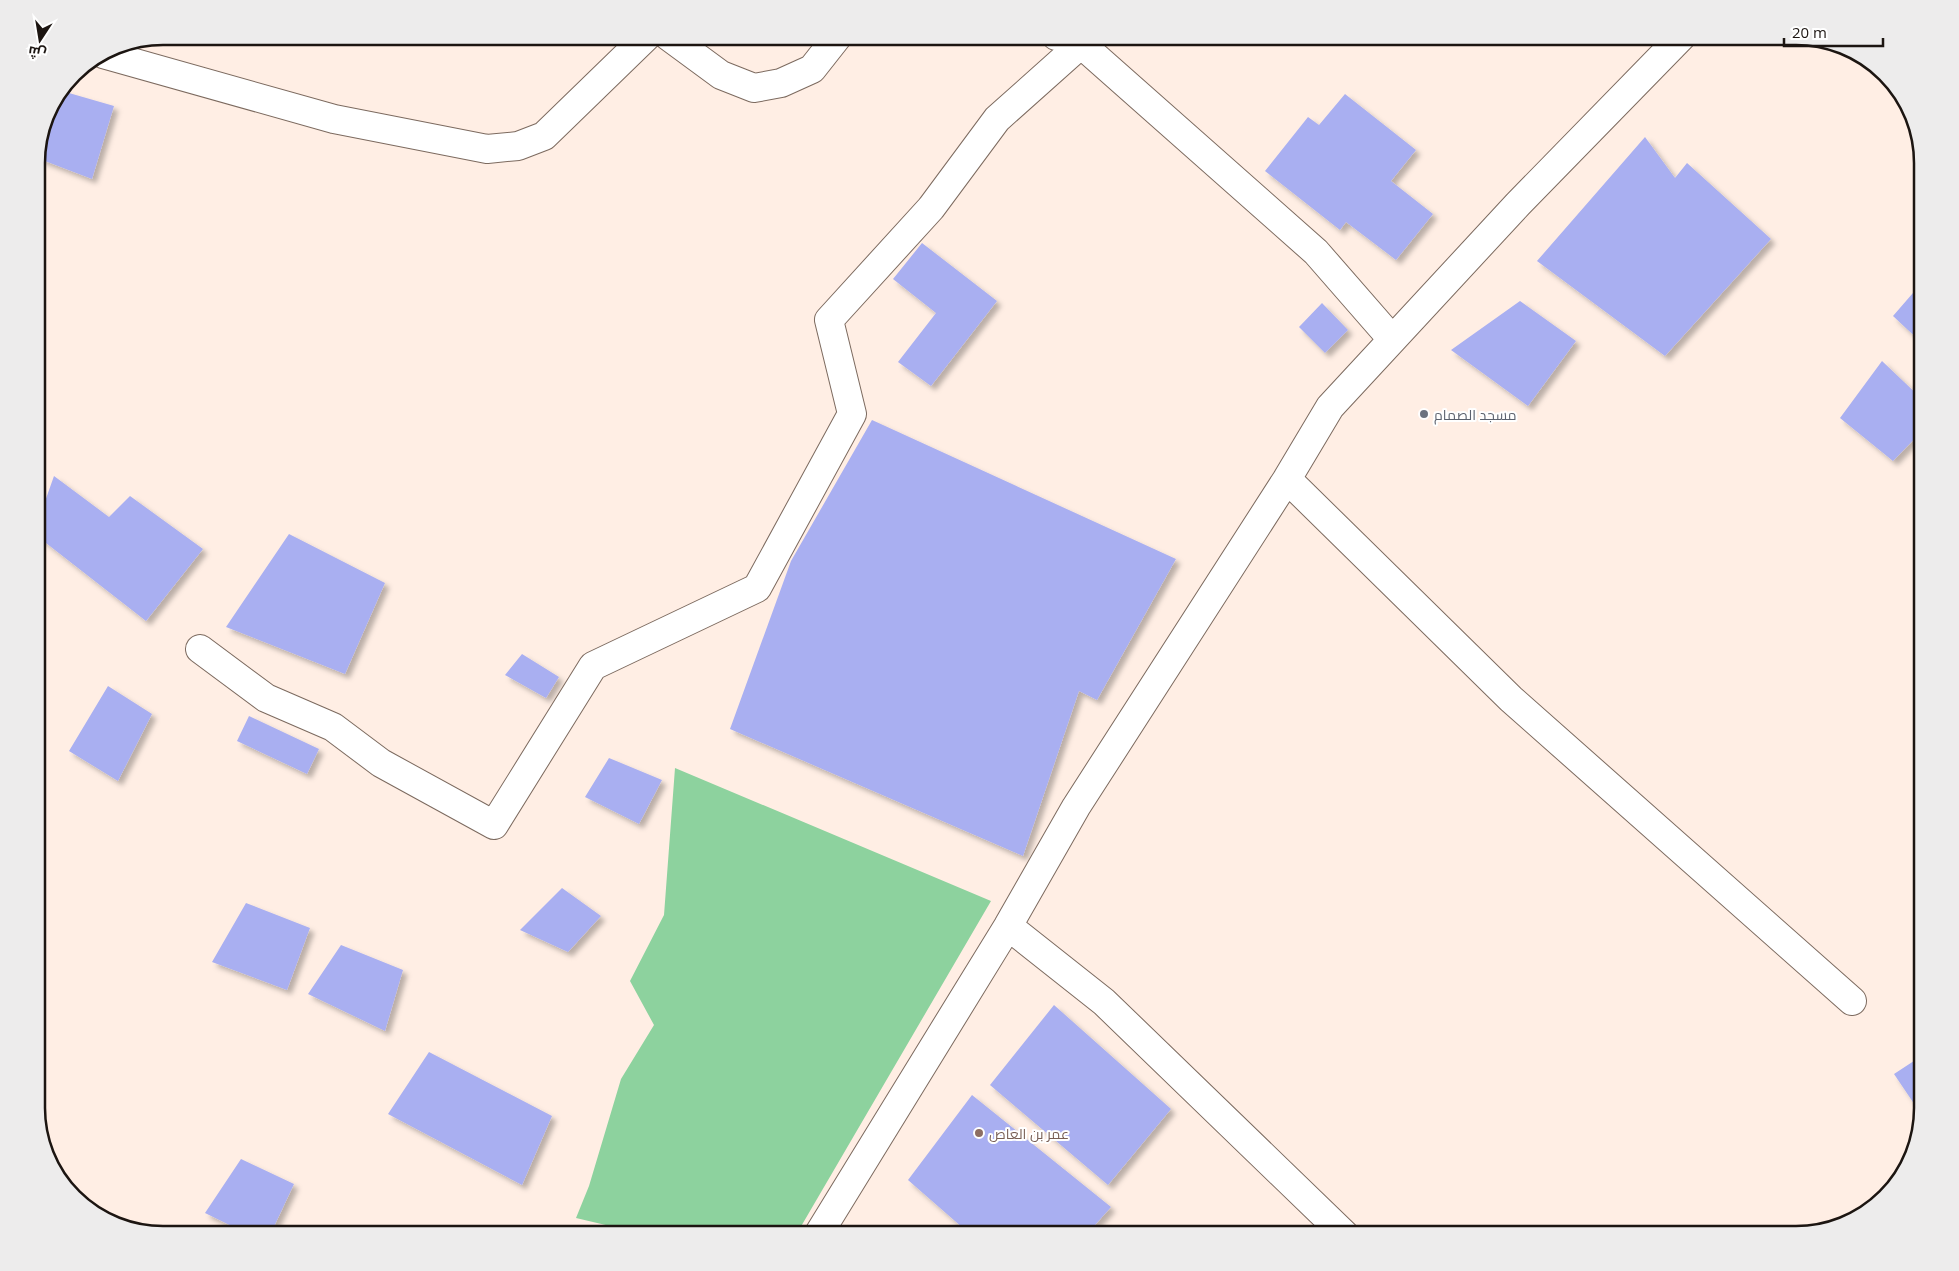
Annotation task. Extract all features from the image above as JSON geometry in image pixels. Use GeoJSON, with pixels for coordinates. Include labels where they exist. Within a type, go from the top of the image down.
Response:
{"type":"FeatureCollection","features":[{"type":"Feature","properties":{"kind":"street"},"geometry":{"type":"LineString","coordinates":[[112,57],[334,119],[487,149],[518,146],[544,136],[638,45]]}},
{"type":"Feature","properties":{"kind":"street"},"geometry":{"type":"LineString","coordinates":[[680,45],[721,75],[754,88],[781,83],[812,69],[831,45]]}},
{"type":"Feature","properties":{"kind":"street"},"geometry":{"type":"LineString","coordinates":[[200,649],[266,698],[333,727],[381,764],[494,825],[593,666],[757,588],[852,414],[829,320],[931,208],[997,119],[1064,45]]}},
{"type":"Feature","properties":{"kind":"street"},"geometry":{"type":"LineString","coordinates":[[1075,45],[1316,252],[1392,338]]}},
{"type":"Feature","properties":{"kind":"street"},"geometry":{"type":"LineString","coordinates":[[824,1226],[1008,926],[1076,807],[1287,479],[1330,407],[1518,204],[1673,45]]}},
{"type":"Feature","properties":{"kind":"street"},"geometry":{"type":"LineString","coordinates":[[1287,479],[1512,699],[1852,1001]]}},
{"type":"Feature","properties":{"kind":"street"},"geometry":{"type":"LineString","coordinates":[[1008,926],[1104,1002],[1336,1226]]}},
{"type":"Feature","properties":{"kind":"green space"},"geometry":{"type":"Polygon","coordinates":[[[675,768],[991,901],[801,1226],[610,1226],[576,1218],[589,1186],[621,1079],[654,1025],[630,981],[664,915],[675,768]]]}},
{"type":"Feature","properties":{"kind":"building"},"geometry":{"type":"Polygon","coordinates":[[[68,93],[114,106],[92,179],[45,161],[49,133],[54,118],[68,93]]]}},
{"type":"Feature","properties":{"kind":"building"},"geometry":{"type":"Polygon","coordinates":[[[1345,94],[1416,150],[1391,181],[1433,214],[1396,260],[1346,222],[1340,230],[1265,171],[1308,117],[1319,125],[1345,94]]]}},
{"type":"Feature","properties":{"kind":"building"},"geometry":{"type":"Polygon","coordinates":[[[1645,137],[1675,178],[1687,163],[1771,239],[1665,356],[1537,261],[1645,137]]]}},
{"type":"Feature","properties":{"kind":"building"},"geometry":{"type":"Polygon","coordinates":[[[922,243],[997,301],[931,386],[898,362],[936,313],[893,279],[922,243]]]}},
{"type":"Feature","properties":{"kind":"building"},"geometry":{"type":"Polygon","coordinates":[[[1914,292],[1914,336],[1893,316],[1914,292]]]}},
{"type":"Feature","properties":{"kind":"building"},"geometry":{"type":"Polygon","coordinates":[[[1520,301],[1576,341],[1528,406],[1451,350],[1520,301]]]}},
{"type":"Feature","properties":{"kind":"building"},"geometry":{"type":"Polygon","coordinates":[[[1322,303],[1348,330],[1325,353],[1299,327],[1322,303]]]}},
{"type":"Feature","properties":{"kind":"building"},"geometry":{"type":"Polygon","coordinates":[[[1882,361],[1914,391],[1914,439],[1893,461],[1840,418],[1882,361]]]}},
{"type":"Feature","properties":{"kind":"building"},"geometry":{"type":"Polygon","coordinates":[[[872,420],[1176,559],[1097,700],[1079,691],[1023,856],[730,729],[791,561],[872,420]]]}},
{"type":"Feature","properties":{"kind":"building"},"geometry":{"type":"Polygon","coordinates":[[[54,476],[109,517],[130,496],[203,549],[146,621],[45,542],[45,501],[54,476]]]}},
{"type":"Feature","properties":{"kind":"building"},"geometry":{"type":"Polygon","coordinates":[[[289,534],[385,583],[345,674],[226,627],[289,534]]]}},
{"type":"Feature","properties":{"kind":"building"},"geometry":{"type":"Polygon","coordinates":[[[522,654],[559,677],[546,698],[505,675],[522,654]]]}},
{"type":"Feature","properties":{"kind":"building"},"geometry":{"type":"Polygon","coordinates":[[[108,686],[152,714],[118,781],[69,751],[108,686]]]}},
{"type":"Feature","properties":{"kind":"building"},"geometry":{"type":"Polygon","coordinates":[[[249,716],[319,749],[307,774],[237,741],[249,716]]]}},
{"type":"Feature","properties":{"kind":"building"},"geometry":{"type":"Polygon","coordinates":[[[609,758],[662,780],[639,824],[585,797],[609,758]]]}},
{"type":"Feature","properties":{"kind":"building"},"geometry":{"type":"Polygon","coordinates":[[[562,888],[601,916],[568,952],[520,930],[562,888]]]}},
{"type":"Feature","properties":{"kind":"building"},"geometry":{"type":"Polygon","coordinates":[[[246,903],[310,928],[287,990],[212,962],[246,903]]]}},
{"type":"Feature","properties":{"kind":"building"},"geometry":{"type":"Polygon","coordinates":[[[341,945],[403,970],[385,1031],[308,994],[341,945]]]}},
{"type":"Feature","properties":{"kind":"building"},"geometry":{"type":"Polygon","coordinates":[[[1054,1005],[1171,1109],[1108,1185],[990,1085],[1054,1005]]]}},
{"type":"Feature","properties":{"kind":"building"},"geometry":{"type":"Polygon","coordinates":[[[429,1052],[552,1116],[522,1185],[388,1114],[429,1052]]]}},
{"type":"Feature","properties":{"kind":"building"},"geometry":{"type":"Polygon","coordinates":[[[1914,1061],[1914,1104],[1894,1074],[1914,1061]]]}},
{"type":"Feature","properties":{"kind":"building"},"geometry":{"type":"Polygon","coordinates":[[[972,1095],[1111,1207],[1094,1226],[961,1226],[908,1180],[972,1095]]]}},
{"type":"Feature","properties":{"kind":"building"},"geometry":{"type":"Polygon","coordinates":[[[241,1159],[294,1184],[274,1226],[232,1226],[205,1213],[241,1159]]]}},
{"type":"Feature","properties":{"kind":"place","name":"مسجد الصمام"},"geometry":{"type":"Point","coordinates":[1424,414]}},
{"type":"Feature","properties":{"kind":"place","name":"عمر بن العاص"},"geometry":{"type":"Point","coordinates":[979,1133]}}]}
